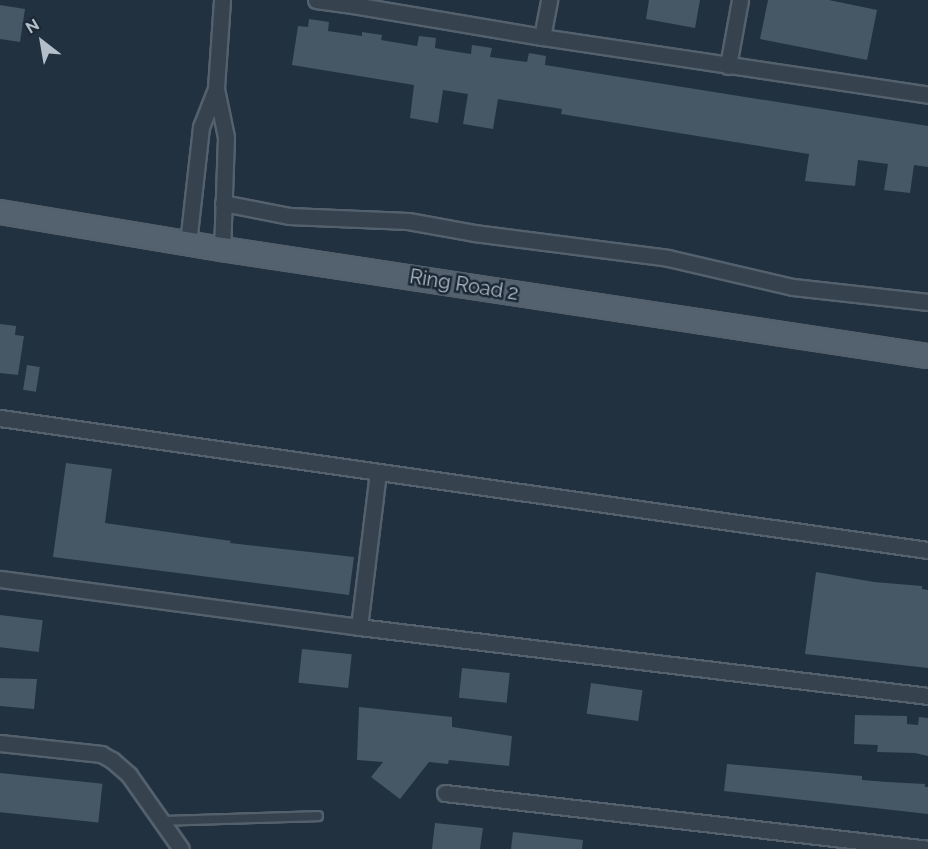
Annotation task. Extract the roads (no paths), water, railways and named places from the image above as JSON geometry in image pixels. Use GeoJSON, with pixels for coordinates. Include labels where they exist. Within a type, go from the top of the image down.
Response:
{"type":"FeatureCollection","features":[{"type":"Feature","properties":{"kind":"main road","name":"Ring Road 2"},"geometry":{"type":"LineString","coordinates":[[0,212],[222,249],[928,356]]}},
{"type":"Feature","properties":{"kind":"street"},"geometry":{"type":"LineString","coordinates":[[222,0],[216,89],[226,137],[222,249]]}},
{"type":"Feature","properties":{"kind":"street"},"geometry":{"type":"LineString","coordinates":[[316,0],[354,3],[542,37],[928,95]]}},
{"type":"Feature","properties":{"kind":"street"},"geometry":{"type":"LineString","coordinates":[[542,37],[549,0]]}},
{"type":"Feature","properties":{"kind":"street"},"geometry":{"type":"LineString","coordinates":[[728,66],[740,0]]}},
{"type":"Feature","properties":{"kind":"street"},"geometry":{"type":"LineString","coordinates":[[188,243],[201,127],[216,89]]}},
{"type":"Feature","properties":{"kind":"street"},"geometry":{"type":"LineString","coordinates":[[223,203],[290,216],[408,221],[474,233],[668,258],[793,287],[928,302]]}},
{"type":"Feature","properties":{"kind":"street"},"geometry":{"type":"LineString","coordinates":[[0,418],[928,550]]}},
{"type":"Feature","properties":{"kind":"street"},"geometry":{"type":"LineString","coordinates":[[359,627],[378,472]]}},
{"type":"Feature","properties":{"kind":"street"},"geometry":{"type":"LineString","coordinates":[[0,579],[359,627],[928,696]]}},
{"type":"Feature","properties":{"kind":"street"},"geometry":{"type":"LineString","coordinates":[[0,743],[101,754],[123,767],[181,849]]}},
{"type":"Feature","properties":{"kind":"street"},"geometry":{"type":"LineString","coordinates":[[445,793],[928,849]]}},
{"type":"Feature","properties":{"kind":"lane"},"geometry":{"type":"LineString","coordinates":[[161,821],[318,816]]}}]}
